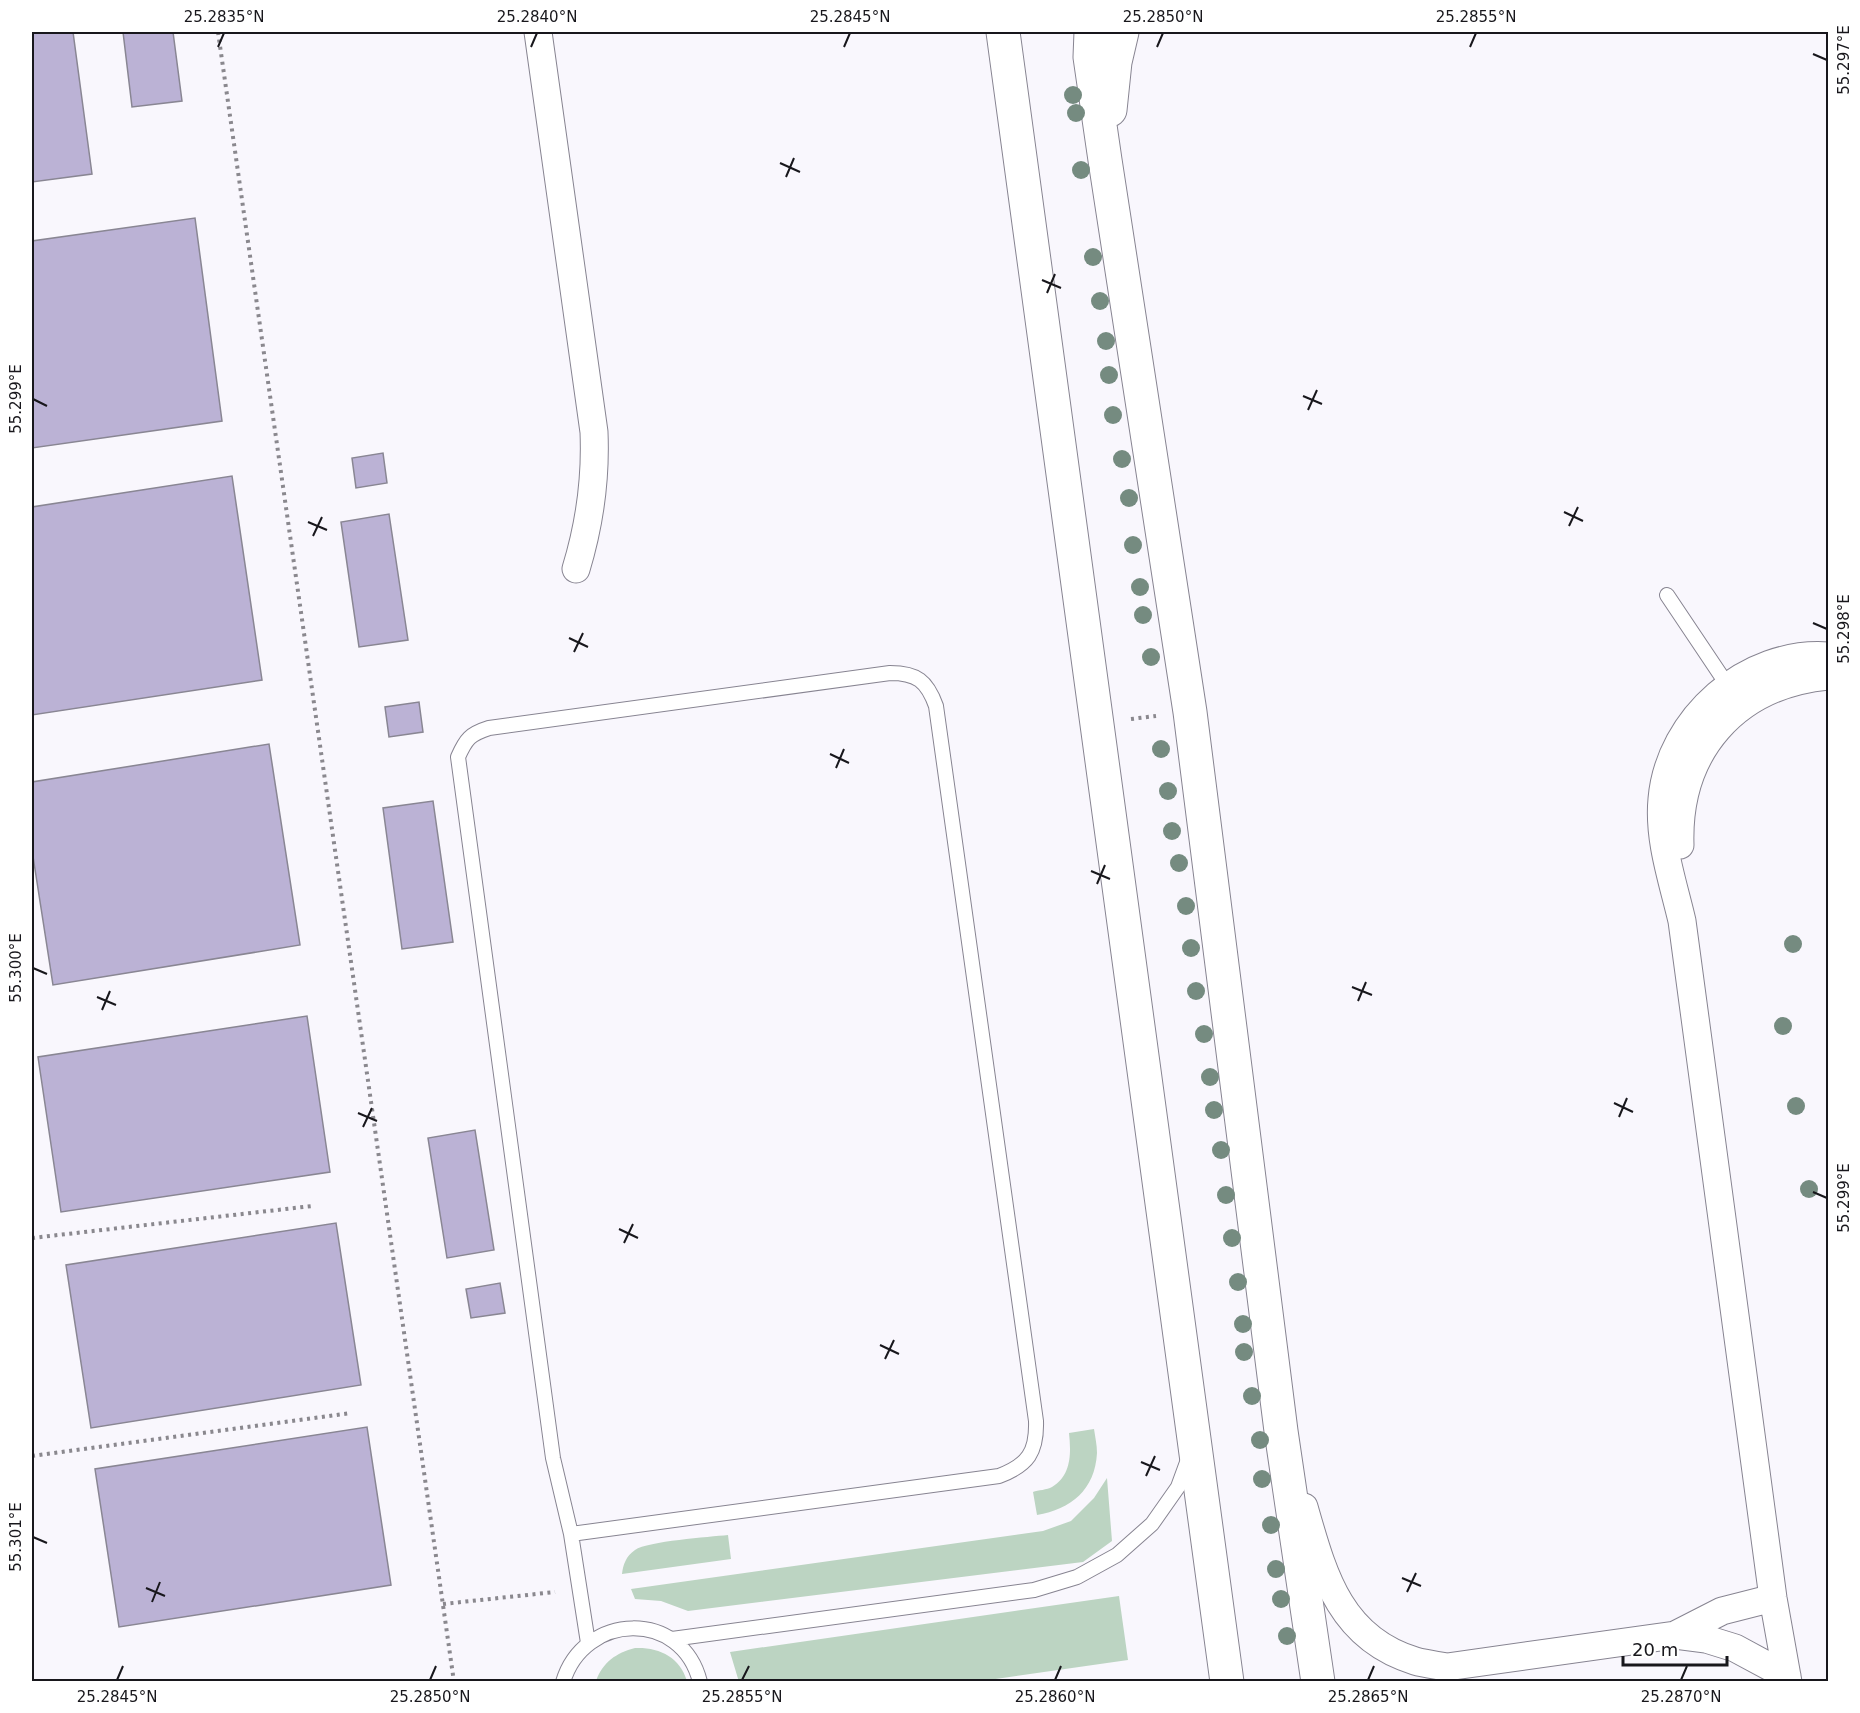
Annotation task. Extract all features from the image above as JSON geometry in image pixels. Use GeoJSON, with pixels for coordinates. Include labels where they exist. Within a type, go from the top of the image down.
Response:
{"type":"FeatureCollection","features":[{"type":"Feature","properties":{"kind":"main road"},"geometry":{"type":"LineString","coordinates":[[1004,32],[1227,1682]]}},
{"type":"Feature","properties":{"kind":"main road"},"geometry":{"type":"LineString","coordinates":[[1091,32],[1090,57],[1190,712],[1281,1431],[1318,1682]]}},
{"type":"Feature","properties":{"kind":"main road"},"geometry":{"type":"LineString","coordinates":[[1105,160],[1116,62],[1122,32]]}},
{"type":"Feature","properties":{"kind":"street"},"geometry":{"type":"LineString","coordinates":[[538,32],[594,432],[596,467],[593,501],[576,568]]}},
{"type":"Feature","properties":{"kind":"street"},"geometry":{"type":"LineString","coordinates":[[1735,695],[1758,668],[1791,658],[1828,656]]}},
{"type":"Feature","properties":{"kind":"street"},"geometry":{"type":"LineString","coordinates":[[1788,1679],[1773,1598],[1682,921],[1662,832],[1662,799],[1669,765],[1683,735],[1703,708],[1735,695],[1768,690],[1797,680],[1828,676]]}},
{"type":"Feature","properties":{"kind":"street"},"geometry":{"type":"LineString","coordinates":[[1281,1431],[1322,1567],[1335,1598],[1356,1625],[1382,1646],[1413,1660],[1447,1667],[1675,1635],[1706,1639],[1735,1648],[1788,1679]]}},
{"type":"Feature","properties":{"kind":"street"},"geometry":{"type":"LineString","coordinates":[[1675,1635],[1722,1611],[1773,1598]]}},
{"type":"Feature","properties":{"kind":"street"},"geometry":{"type":"LineString","coordinates":[[1422,1682],[1447,1667]]}},
{"type":"Feature","properties":{"kind":"lane"},"geometry":{"type":"LineString","coordinates":[[1667,595],[1735,695]]}},
{"type":"Feature","properties":{"kind":"lane"},"geometry":{"type":"LineString","coordinates":[[571,1534],[999,1476],[1016,1469],[1030,1456],[1037,1439],[936,706],[931,691],[920,679],[905,673],[890,673],[489,728],[475,733],[464,743],[458,757],[553,1458],[571,1534],[588,1642]]}},
{"type":"Feature","properties":{"kind":"lane"},"geometry":{"type":"LineString","coordinates":[[672,1639],[1034,1590],[1077,1577],[1117,1555],[1152,1524],[1178,1487],[1194,1444]]}},
{"type":"Feature","properties":{"kind":"lane"},"geometry":{"type":"LineString","coordinates":[[563,1682],[573,1659],[588,1642],[620,1628],[638,1628],[655,1631],[672,1639],[687,1653],[698,1671],[700,1682]]}},
{"type":"Feature","properties":{"kind":"path"},"geometry":{"type":"LineString","coordinates":[[218,32],[454,1682]]}},
{"type":"Feature","properties":{"kind":"path"},"geometry":{"type":"LineString","coordinates":[[1097,722],[1190,712]]}},
{"type":"Feature","properties":{"kind":"path"},"geometry":{"type":"LineString","coordinates":[[32,1238],[312,1206]]}},
{"type":"Feature","properties":{"kind":"path"},"geometry":{"type":"LineString","coordinates":[[32,1456],[351,1413]]}},
{"type":"Feature","properties":{"kind":"path"},"geometry":{"type":"LineString","coordinates":[[443,1604],[579,1589]]}},
{"type":"Feature","properties":{"kind":"green space"},"geometry":{"type":"Polygon","coordinates":[[[1094,1429],[1097,1450],[1095,1466],[1086,1487],[1070,1503],[1037,1515],[1033,1492],[1052,1487],[1059,1482],[1067,1470],[1070,1455],[1069,1433],[1094,1429]]]}},
{"type":"Feature","properties":{"kind":"green space"},"geometry":{"type":"Polygon","coordinates":[[[1107,1478],[1112,1541],[1083,1562],[688,1611],[661,1601],[635,1599],[631,1589],[1043,1531],[1071,1521],[1094,1498],[1107,1478]]]}},
{"type":"Feature","properties":{"kind":"green space"},"geometry":{"type":"Polygon","coordinates":[[[728,1535],[731,1559],[622,1574],[627,1558],[632,1552],[642,1547],[679,1540],[728,1535]]]}},
{"type":"Feature","properties":{"kind":"green space"},"geometry":{"type":"Polygon","coordinates":[[[1119,1596],[1128,1660],[975,1682],[739,1682],[730,1652],[1119,1596]]]}},
{"type":"Feature","properties":{"kind":"green space"},"geometry":{"type":"Polygon","coordinates":[[[635,1648],[652,1649],[667,1655],[679,1666],[687,1681],[596,1681],[602,1669],[611,1659],[635,1648]]]}},
{"type":"Feature","properties":{"kind":"building"},"geometry":{"type":"Polygon","coordinates":[[[32,32],[73,32],[92,174],[32,182],[32,32]]]}},
{"type":"Feature","properties":{"kind":"building"},"geometry":{"type":"Polygon","coordinates":[[[123,32],[173,32],[182,101],[132,107],[123,32]]]}},
{"type":"Feature","properties":{"kind":"building"},"geometry":{"type":"Polygon","coordinates":[[[195,218],[222,421],[32,448],[32,241],[195,218]]]}},
{"type":"Feature","properties":{"kind":"building"},"geometry":{"type":"Polygon","coordinates":[[[383,453],[387,483],[356,488],[352,458],[383,453]]]}},
{"type":"Feature","properties":{"kind":"building"},"geometry":{"type":"Polygon","coordinates":[[[232,476],[262,680],[32,715],[32,507],[232,476]]]}},
{"type":"Feature","properties":{"kind":"building"},"geometry":{"type":"Polygon","coordinates":[[[389,514],[408,640],[359,647],[341,522],[389,514]]]}},
{"type":"Feature","properties":{"kind":"building"},"geometry":{"type":"Polygon","coordinates":[[[419,702],[423,732],[389,737],[385,707],[419,702]]]}},
{"type":"Feature","properties":{"kind":"building"},"geometry":{"type":"Polygon","coordinates":[[[269,744],[300,945],[53,985],[32,850],[32,782],[269,744]]]}},
{"type":"Feature","properties":{"kind":"building"},"geometry":{"type":"Polygon","coordinates":[[[433,801],[453,942],[402,949],[383,808],[433,801]]]}},
{"type":"Feature","properties":{"kind":"building"},"geometry":{"type":"Polygon","coordinates":[[[307,1016],[330,1172],[61,1212],[38,1057],[307,1016]]]}},
{"type":"Feature","properties":{"kind":"building"},"geometry":{"type":"Polygon","coordinates":[[[475,1130],[494,1250],[447,1258],[428,1138],[475,1130]]]}},
{"type":"Feature","properties":{"kind":"building"},"geometry":{"type":"Polygon","coordinates":[[[336,1223],[361,1385],[91,1428],[66,1265],[336,1223]]]}},
{"type":"Feature","properties":{"kind":"building"},"geometry":{"type":"Polygon","coordinates":[[[500,1283],[505,1313],[471,1318],[466,1289],[500,1283]]]}},
{"type":"Feature","properties":{"kind":"building"},"geometry":{"type":"Polygon","coordinates":[[[367,1427],[391,1585],[119,1627],[95,1469],[367,1427]]]}}]}
